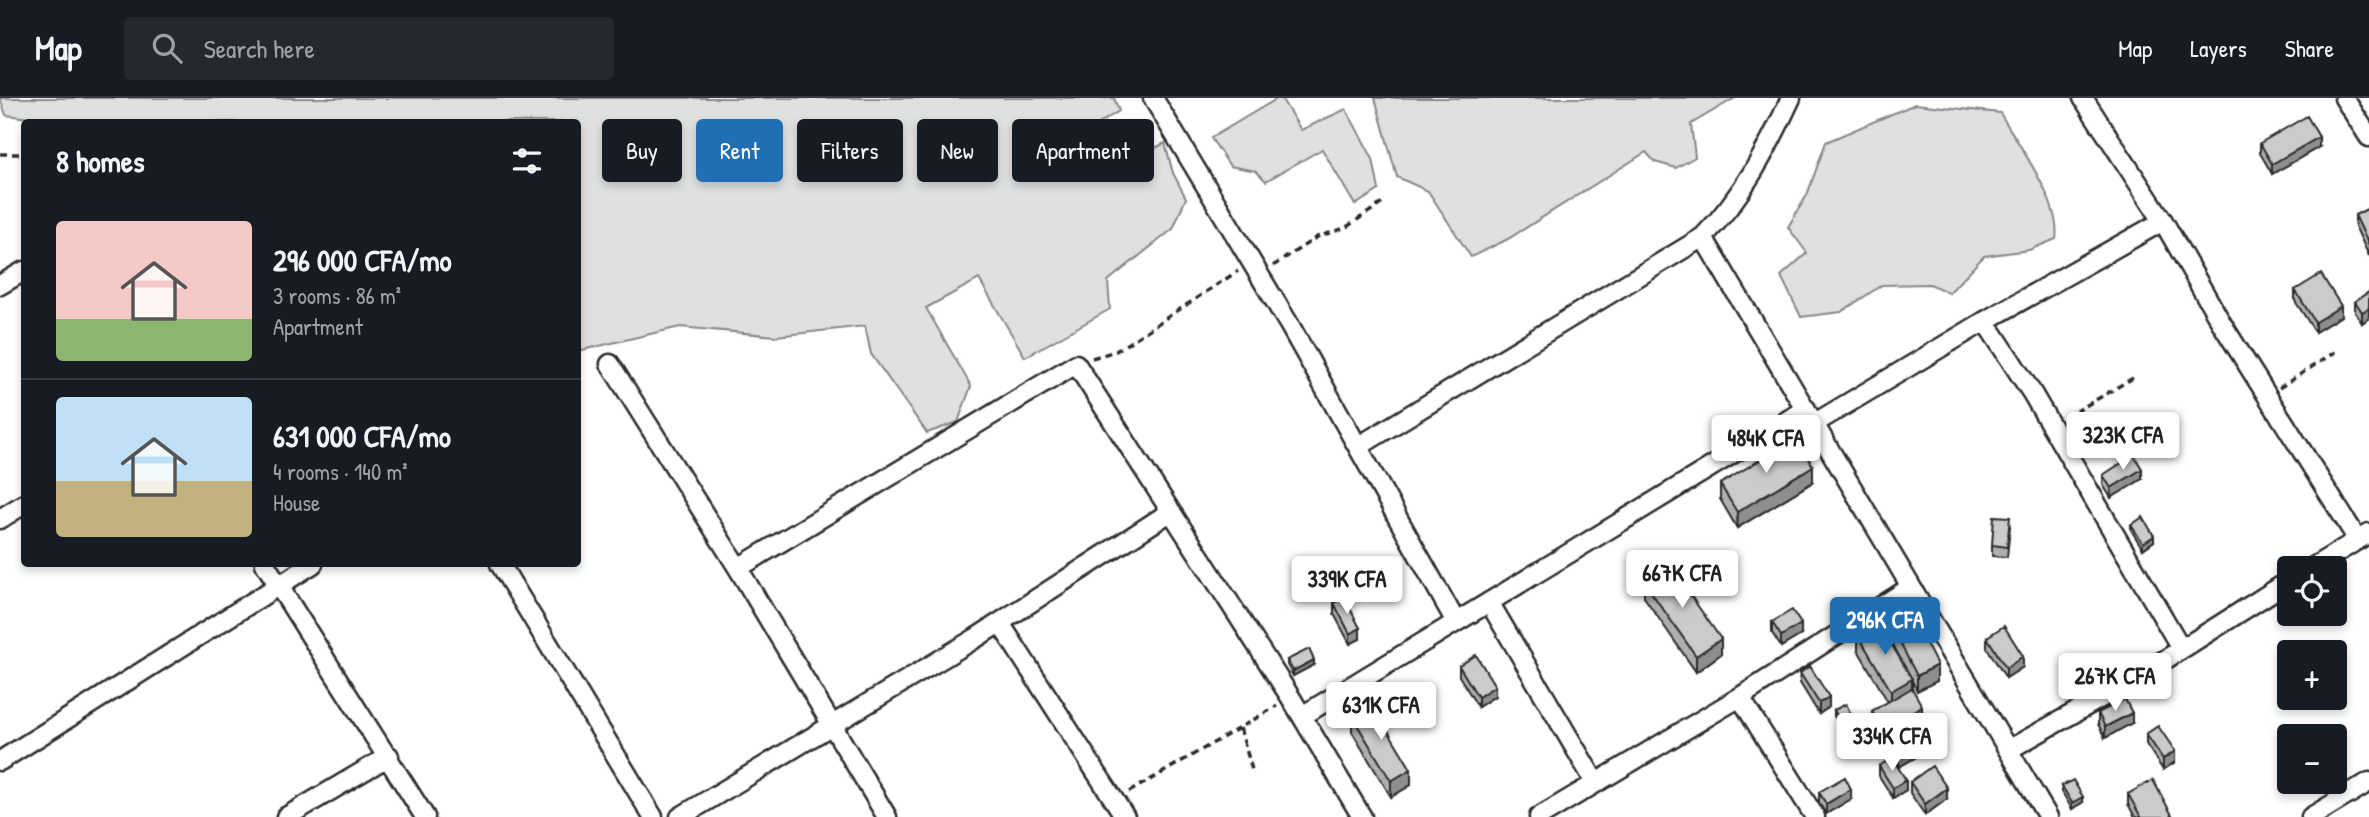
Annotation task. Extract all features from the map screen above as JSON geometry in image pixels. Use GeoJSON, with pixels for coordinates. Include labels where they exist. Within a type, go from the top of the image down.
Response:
{"type":"FeatureCollection","features":[{"type":"Feature","properties":{"kind":"street"},"geometry":{"type":"LineString","coordinates":[[1153,98],[1359,446],[1456,622]]}},
{"type":"Feature","properties":{"kind":"street"},"geometry":{"type":"LineString","coordinates":[[1359,446],[1703,237],[1729,210],[1748,183],[1791,98]]}},
{"type":"Feature","properties":{"kind":"street"},"geometry":{"type":"LineString","coordinates":[[2083,98],[2163,221],[2222,324],[2363,537],[2332,556]]}},
{"type":"Feature","properties":{"kind":"street"},"geometry":{"type":"LineString","coordinates":[[2344,98],[2369,137]]}},
{"type":"Feature","properties":{"kind":"street"},"geometry":{"type":"LineString","coordinates":[[1302,716],[1489,602],[1811,416],[2163,221]]}},
{"type":"Feature","properties":{"kind":"street"},"geometry":{"type":"LineString","coordinates":[[1703,237],[2048,817]]}},
{"type":"Feature","properties":{"kind":"street"},"geometry":{"type":"LineString","coordinates":[[0,285],[21,273]]}},
{"type":"Feature","properties":{"kind":"street"},"geometry":{"type":"LineString","coordinates":[[1985,321],[2051,426],[2181,648]]}},
{"type":"Feature","properties":{"kind":"street"},"geometry":{"type":"LineString","coordinates":[[610,364],[738,568],[887,817]]}},
{"type":"Feature","properties":{"kind":"street"},"geometry":{"type":"LineString","coordinates":[[738,568],[1076,364],[1291,698],[1362,817]]}},
{"type":"Feature","properties":{"kind":"street"},"geometry":{"type":"LineString","coordinates":[[0,519],[21,506]]}},
{"type":"Feature","properties":{"kind":"street"},"geometry":{"type":"LineString","coordinates":[[680,817],[1000,623],[1170,512]]}},
{"type":"Feature","properties":{"kind":"street"},"geometry":{"type":"LineString","coordinates":[[267,567],[389,756],[425,817]]}},
{"type":"Feature","properties":{"kind":"street"},"geometry":{"type":"LineString","coordinates":[[0,761],[308,567]]}},
{"type":"Feature","properties":{"kind":"street"},"geometry":{"type":"LineString","coordinates":[[502,567],[653,817]]}},
{"type":"Feature","properties":{"kind":"street"},"geometry":{"type":"LineString","coordinates":[[1539,817],[1741,697],[1911,587]]}},
{"type":"Feature","properties":{"kind":"street"},"geometry":{"type":"LineString","coordinates":[[2008,750],[2133,680],[2277,588]]}},
{"type":"Feature","properties":{"kind":"street"},"geometry":{"type":"LineString","coordinates":[[1489,602],[1595,782]]}},
{"type":"Feature","properties":{"kind":"street"},"geometry":{"type":"LineString","coordinates":[[1000,623],[1125,817]]}},
{"type":"Feature","properties":{"kind":"street"},"geometry":{"type":"LineString","coordinates":[[1741,697],[1815,817]]}},
{"type":"Feature","properties":{"kind":"street"},"geometry":{"type":"LineString","coordinates":[[286,817],[389,756]]}},
{"type":"Feature","properties":{"kind":"street"},"geometry":{"type":"LineString","coordinates":[[2311,817],[2369,782]]}},
{"type":"Feature","properties":{"kind":"path"},"geometry":{"type":"LineString","coordinates":[[0,154],[21,154]]}},
{"type":"Feature","properties":{"kind":"path"},"geometry":{"type":"LineString","coordinates":[[1076,364],[1116,351],[1256,269],[1317,237],[1346,228],[1384,202]]}},
{"type":"Feature","properties":{"kind":"path"},"geometry":{"type":"LineString","coordinates":[[2269,394],[2335,352]]}},
{"type":"Feature","properties":{"kind":"path"},"geometry":{"type":"LineString","coordinates":[[2051,426],[2133,378]]}},
{"type":"Feature","properties":{"kind":"path"},"geometry":{"type":"LineString","coordinates":[[1115,800],[1291,698]]}},
{"type":"Feature","properties":{"kind":"path"},"geometry":{"type":"LineString","coordinates":[[1240,728],[1252,770]]}},
{"type":"Feature","properties":{"kind":"shaded area"},"geometry":{"type":"Polygon","coordinates":[[[0,98],[1114,98],[1119,111],[1106,119],[1012,119],[1012,182],[1154,182],[1154,148],[1165,143],[1173,173],[1186,198],[1173,229],[1108,281],[1110,309],[1025,357],[979,279],[926,308],[971,386],[958,422],[927,433],[871,354],[865,326],[776,336],[680,327],[581,350],[581,119],[37,119],[6,115],[0,98]]]}},
{"type":"Feature","properties":{"kind":"shaded area"},"geometry":{"type":"Polygon","coordinates":[[[1281,98],[1301,130],[1346,109],[1373,159],[1379,190],[1355,205],[1322,149],[1266,181],[1256,171],[1230,166],[1211,138],[1281,98]]]}},
{"type":"Feature","properties":{"kind":"shaded area"},"geometry":{"type":"Polygon","coordinates":[[[1375,98],[1735,98],[1691,124],[1695,157],[1676,168],[1655,162],[1646,152],[1508,239],[1471,257],[1428,191],[1397,177],[1375,98]]]}},
{"type":"Feature","properties":{"kind":"shaded area"},"geometry":{"type":"Polygon","coordinates":[[[1915,104],[2000,113],[2046,192],[2056,225],[2056,239],[2029,250],[1984,256],[1949,293],[1930,284],[1882,285],[1841,312],[1801,317],[1781,276],[1807,253],[1788,227],[1807,195],[1826,142],[1915,104]]]}},
{"type":"Feature","properties":{"kind":"building"},"geometry":{"type":"Polygon","coordinates":[[[2307,116],[2319,137],[2272,164],[2260,143],[2307,116]]]}},
{"type":"Feature","properties":{"kind":"building"},"geometry":{"type":"Polygon","coordinates":[[[2369,208],[2369,245],[2355,215],[2369,208]]]}},
{"type":"Feature","properties":{"kind":"building"},"geometry":{"type":"Polygon","coordinates":[[[2321,274],[2341,306],[2315,322],[2295,290],[2321,274]]]}},
{"type":"Feature","properties":{"kind":"building"},"geometry":{"type":"Polygon","coordinates":[[[2369,292],[2369,308],[2362,312],[2355,301],[2369,292]]]}},
{"type":"Feature","properties":{"kind":"building"},"geometry":{"type":"Polygon","coordinates":[[[1796,438],[1813,466],[1737,512],[1720,484],[1796,438]]]}},
{"type":"Feature","properties":{"kind":"building"},"geometry":{"type":"Polygon","coordinates":[[[2134,455],[2142,469],[2111,488],[2103,475],[2134,455]]]}},
{"type":"Feature","properties":{"kind":"building"},"geometry":{"type":"Polygon","coordinates":[[[1994,516],[2010,517],[2007,547],[1992,545],[1994,516]]]}},
{"type":"Feature","properties":{"kind":"building"},"geometry":{"type":"Polygon","coordinates":[[[2143,517],[2154,536],[2143,543],[2131,525],[2143,517]]]}},
{"type":"Feature","properties":{"kind":"building"},"geometry":{"type":"Polygon","coordinates":[[[1669,565],[1721,639],[1696,656],[1644,582],[1669,565]]]}},
{"type":"Feature","properties":{"kind":"building"},"geometry":{"type":"Polygon","coordinates":[[[1344,597],[1360,628],[1350,634],[1334,603],[1344,597]]]}},
{"type":"Feature","properties":{"kind":"building"},"geometry":{"type":"Polygon","coordinates":[[[1906,605],[1937,665],[1917,676],[1886,616],[1906,605]]]}},
{"type":"Feature","properties":{"kind":"building"},"geometry":{"type":"Polygon","coordinates":[[[1792,610],[1801,624],[1781,636],[1772,622],[1792,610]]]}},
{"type":"Feature","properties":{"kind":"building"},"geometry":{"type":"Polygon","coordinates":[[[1879,623],[1912,679],[1891,691],[1858,635],[1879,623]]]}},
{"type":"Feature","properties":{"kind":"building"},"geometry":{"type":"Polygon","coordinates":[[[2004,626],[2023,656],[2006,668],[1987,637],[2004,626]]]}},
{"type":"Feature","properties":{"kind":"building"},"geometry":{"type":"Polygon","coordinates":[[[1309,649],[1314,660],[1293,671],[1287,660],[1309,649]]]}},
{"type":"Feature","properties":{"kind":"building"},"geometry":{"type":"Polygon","coordinates":[[[1476,655],[1495,686],[1478,697],[1459,666],[1476,655]]]}},
{"type":"Feature","properties":{"kind":"building"},"geometry":{"type":"Polygon","coordinates":[[[1810,666],[1829,697],[1819,703],[1800,673],[1810,666]]]}},
{"type":"Feature","properties":{"kind":"building"},"geometry":{"type":"Polygon","coordinates":[[[1912,688],[1922,706],[1882,729],[1872,711],[1912,688]]]}},
{"type":"Feature","properties":{"kind":"building"},"geometry":{"type":"Polygon","coordinates":[[[2125,699],[2132,713],[2105,727],[2098,713],[2125,699]]]}},
{"type":"Feature","properties":{"kind":"building"},"geometry":{"type":"Polygon","coordinates":[[[1372,704],[1411,769],[1391,781],[1352,716],[1372,704]]]}},
{"type":"Feature","properties":{"kind":"building"},"geometry":{"type":"Polygon","coordinates":[[[1846,704],[1857,726],[1846,732],[1834,710],[1846,704]]]}},
{"type":"Feature","properties":{"kind":"building"},"geometry":{"type":"Polygon","coordinates":[[[1903,723],[1916,746],[1899,756],[1885,733],[1903,723]]]}},
{"type":"Feature","properties":{"kind":"building"},"geometry":{"type":"Polygon","coordinates":[[[2158,726],[2175,751],[2163,759],[2146,734],[2158,726]]]}},
{"type":"Feature","properties":{"kind":"building"},"geometry":{"type":"Polygon","coordinates":[[[1892,758],[1906,780],[1893,788],[1879,766],[1892,758]]]}},
{"type":"Feature","properties":{"kind":"building"},"geometry":{"type":"Polygon","coordinates":[[[1932,766],[1947,788],[1925,804],[1910,782],[1932,766]]]}},
{"type":"Feature","properties":{"kind":"building"},"geometry":{"type":"Polygon","coordinates":[[[1845,777],[1851,789],[1826,804],[1819,792],[1845,777]]]}},
{"type":"Feature","properties":{"kind":"building"},"geometry":{"type":"Polygon","coordinates":[[[2073,780],[2083,797],[2072,803],[2062,786],[2073,780]]]}},
{"type":"Feature","properties":{"kind":"building"},"geometry":{"type":"Polygon","coordinates":[[[2153,780],[2173,817],[2141,817],[2128,794],[2153,780]]]}}]}
